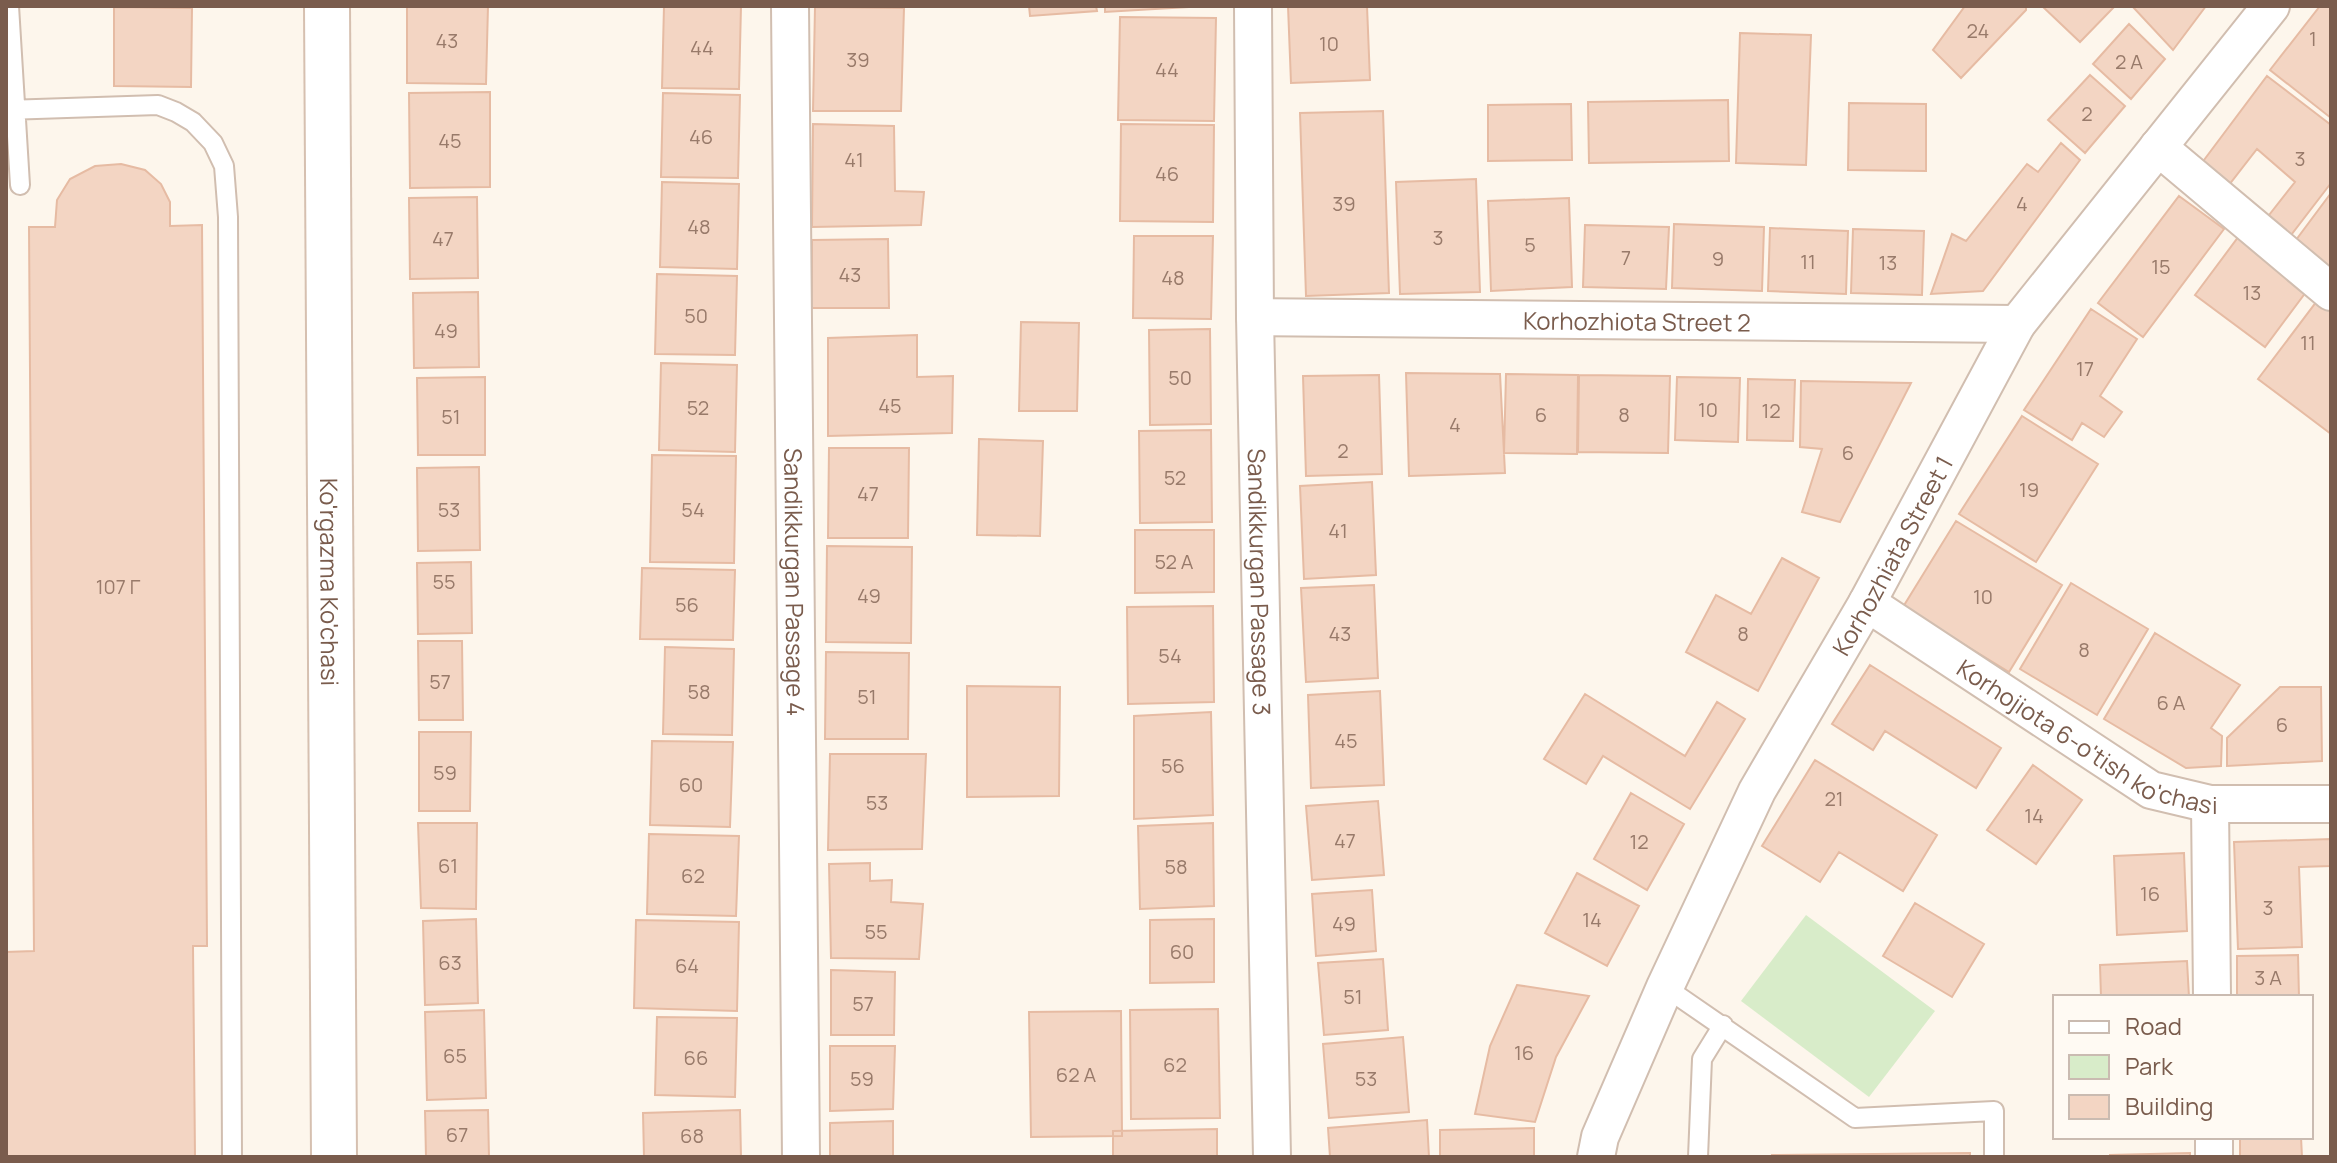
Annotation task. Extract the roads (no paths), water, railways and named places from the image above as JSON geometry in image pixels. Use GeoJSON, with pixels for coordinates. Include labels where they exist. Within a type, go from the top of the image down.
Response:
{"type":"FeatureCollection","features":[{"type":"Feature","properties":{"kind":"street","name":"Ko'rgazma Ko'chasi"},"geometry":{"type":"LineString","coordinates":[[327,6],[334,1157]]}},
{"type":"Feature","properties":{"kind":"street","name":"Sandikkurgаn Passage 4"},"geometry":{"type":"LineString","coordinates":[[790,6],[801,1157]]}},
{"type":"Feature","properties":{"kind":"street","name":"Sandikkurgan Passage 3"},"geometry":{"type":"LineString","coordinates":[[1253,6],[1255,317],[1272,1157]]}},
{"type":"Feature","properties":{"kind":"street","name":"Korhozhiаta Street 1"},"geometry":{"type":"LineString","coordinates":[[1596,1157],[1600,1137],[1665,987],[1757,791],[1867,603],[2017,324],[2271,6]]}},
{"type":"Feature","properties":{"kind":"street"},"geometry":{"type":"LineString","coordinates":[[2158,147],[2331,292]]}},
{"type":"Feature","properties":{"kind":"street","name":"Korhozhiota Street 2"},"geometry":{"type":"LineString","coordinates":[[1255,317],[2017,324]]}},
{"type":"Feature","properties":{"kind":"street","name":"Korhojiota 6-o'tish ko'chasi"},"geometry":{"type":"LineString","coordinates":[[1867,603],[2151,790],[2210,804],[2331,804]]}},
{"type":"Feature","properties":{"kind":"street"},"geometry":{"type":"LineString","coordinates":[[2210,804],[2212,995]]}},
{"type":"Feature","properties":{"kind":"lane"},"geometry":{"type":"LineString","coordinates":[[9,6],[11,110],[20,185]]}},
{"type":"Feature","properties":{"kind":"lane"},"geometry":{"type":"LineString","coordinates":[[11,110],[158,105],[193,122],[213,143],[224,166],[228,217],[232,1157]]}},
{"type":"Feature","properties":{"kind":"lane"},"geometry":{"type":"LineString","coordinates":[[1665,987],[1855,1118],[1994,1111],[1994,1157]]}},
{"type":"Feature","properties":{"kind":"lane"},"geometry":{"type":"LineString","coordinates":[[1698,1157],[1702,1059],[1723,1025]]}}]}
